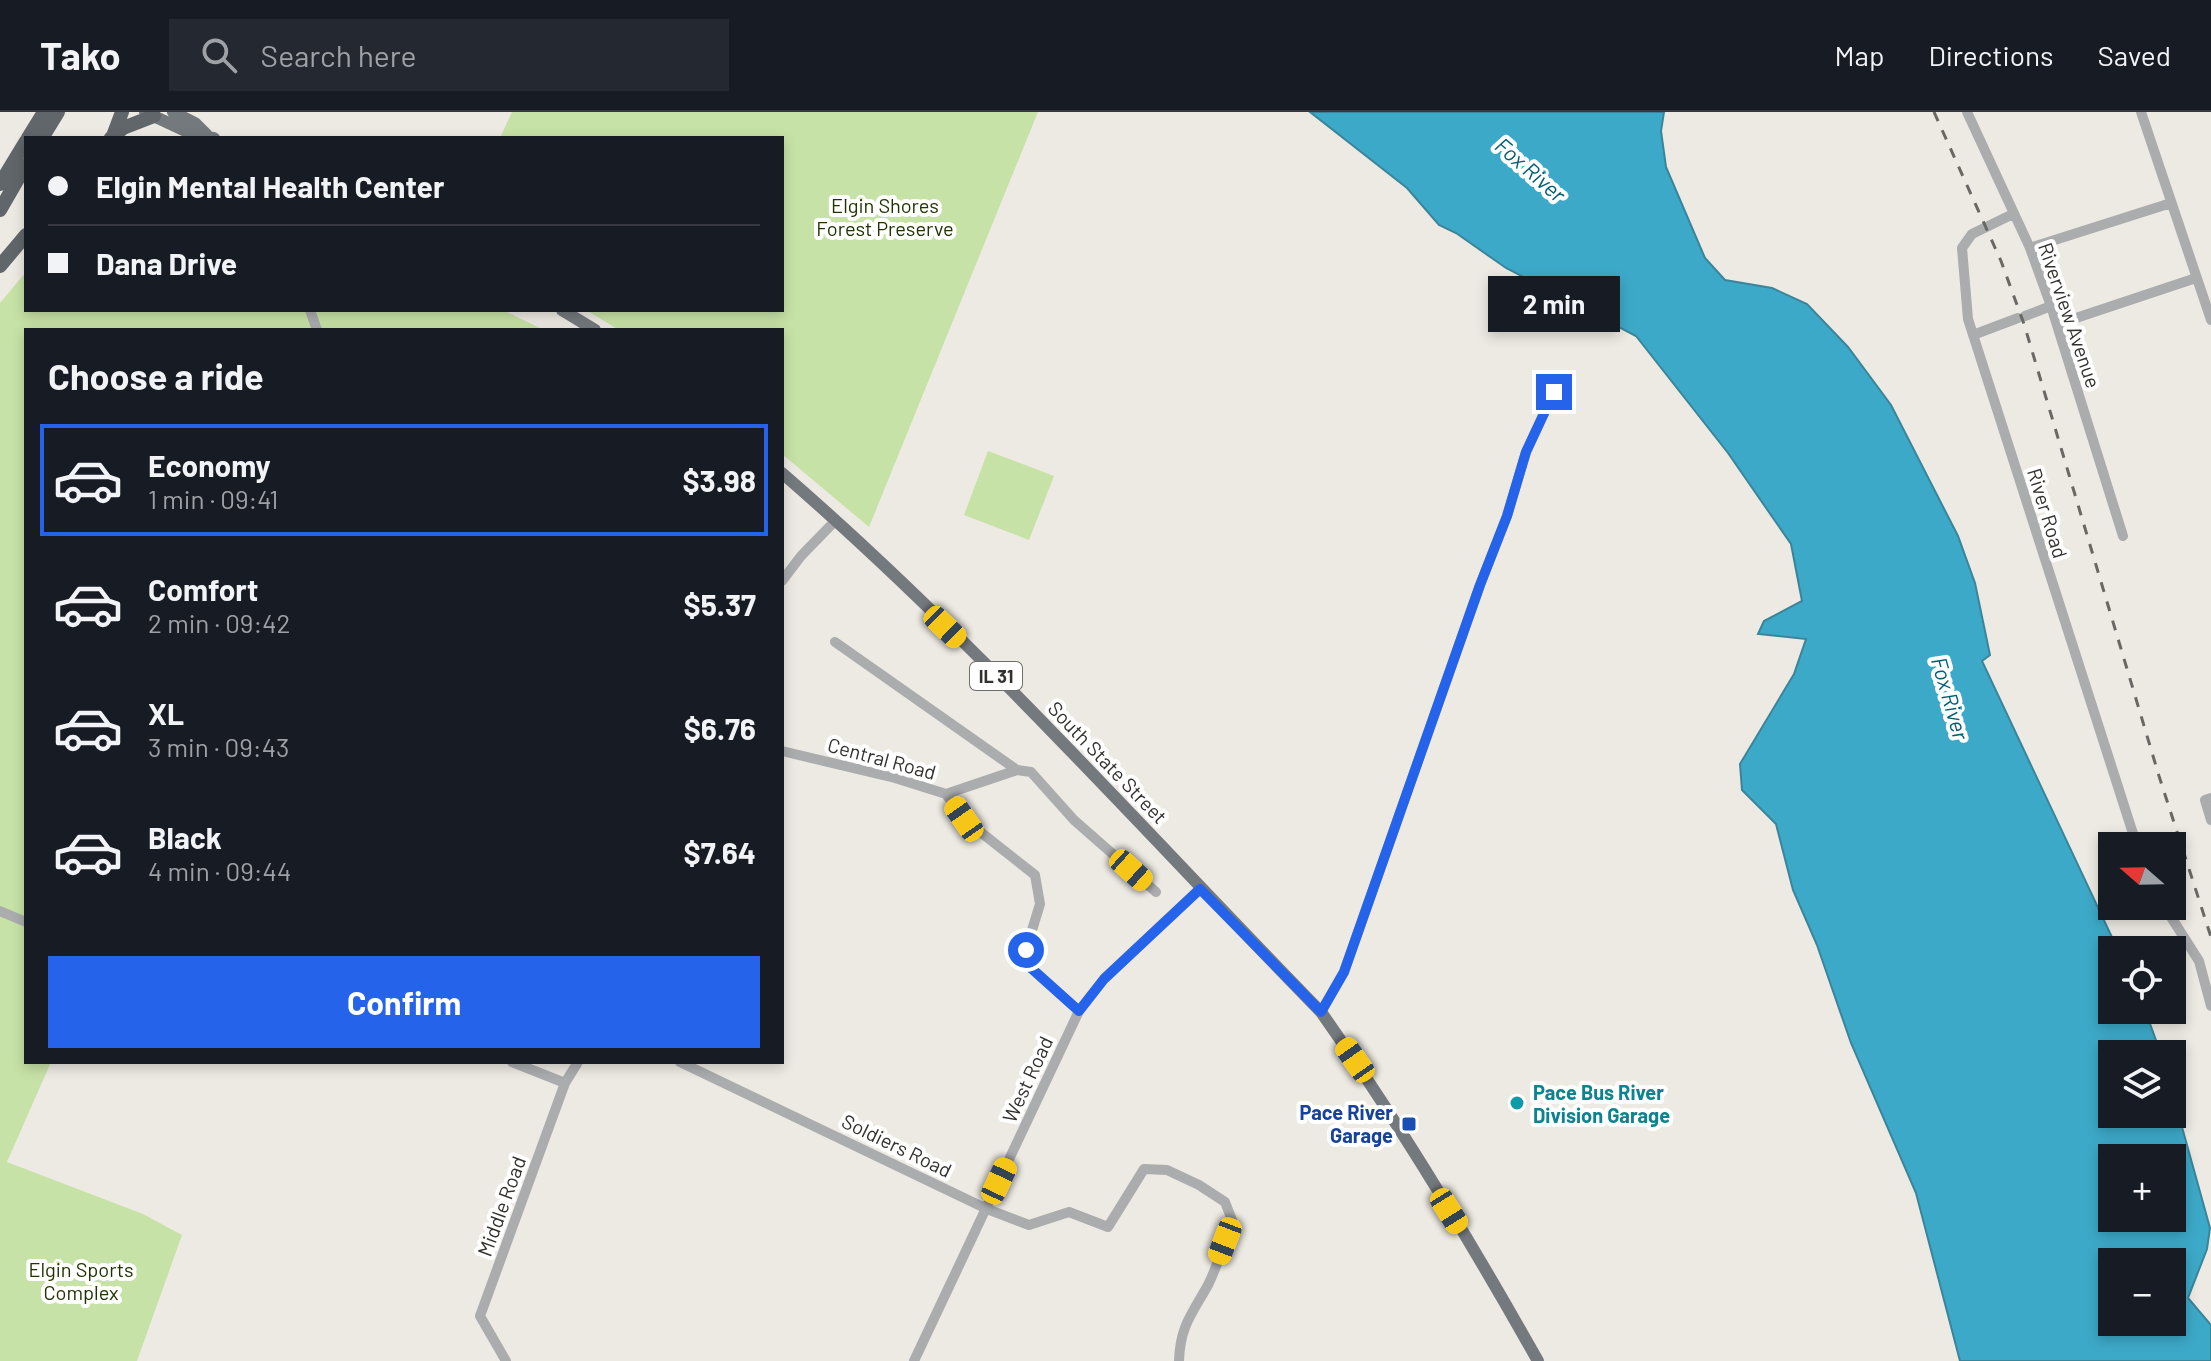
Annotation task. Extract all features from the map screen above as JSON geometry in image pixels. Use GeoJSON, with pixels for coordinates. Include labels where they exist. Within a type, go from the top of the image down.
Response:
{"type":"FeatureCollection","features":[{"type":"Feature","properties":{"kind":"highway"},"geometry":{"type":"LineString","coordinates":[[29,136],[44,112]]}},
{"type":"Feature","properties":{"kind":"highway"},"geometry":{"type":"LineString","coordinates":[[43,136],[58,112]]}},
{"type":"Feature","properties":{"kind":"highway"},"geometry":{"type":"LineString","coordinates":[[112,136],[122,112]]}},
{"type":"Feature","properties":{"kind":"highway"},"geometry":{"type":"LineString","coordinates":[[114,136],[149,114]]}},
{"type":"Feature","properties":{"kind":"highway"},"geometry":{"type":"LineString","coordinates":[[0,184],[24,144]]}},
{"type":"Feature","properties":{"kind":"highway"},"geometry":{"type":"LineString","coordinates":[[0,210],[24,168]]}},
{"type":"Feature","properties":{"kind":"highway"},"geometry":{"type":"LineString","coordinates":[[0,266],[24,237]]}},
{"type":"Feature","properties":{"kind":"main road"},"geometry":{"type":"LineString","coordinates":[[173,112],[195,123],[211,136]]}},
{"type":"Feature","properties":{"kind":"main road"},"geometry":{"type":"LineString","coordinates":[[149,114],[190,133],[211,136]]}},
{"type":"Feature","properties":{"kind":"main road"},"geometry":{"type":"LineString","coordinates":[[565,312],[592,328]]}},
{"type":"Feature","properties":{"kind":"main road","name":"South State Street"},"geometry":{"type":"LineString","coordinates":[[784,475],[836,520],[1054,734],[1321,1012],[1355,1060],[1492,1279],[1538,1361]]}},
{"type":"Feature","properties":{"kind":"street","name":"Riverview Avenue"},"geometry":{"type":"LineString","coordinates":[[1967,112],[2030,248],[2058,324],[2123,536]]}},
{"type":"Feature","properties":{"kind":"street"},"geometry":{"type":"LineString","coordinates":[[2141,112],[2211,320]]}},
{"type":"Feature","properties":{"kind":"street"},"geometry":{"type":"LineString","coordinates":[[2030,248],[2171,203]]}},
{"type":"Feature","properties":{"kind":"street","name":"River Road"},"geometry":{"type":"LineString","coordinates":[[2013,214],[1972,234],[1962,248],[1968,319],[2133,832]]}},
{"type":"Feature","properties":{"kind":"street"},"geometry":{"type":"LineString","coordinates":[[2058,324],[2196,278]]}},
{"type":"Feature","properties":{"kind":"street"},"geometry":{"type":"LineString","coordinates":[[1973,335],[2051,306]]}},
{"type":"Feature","properties":{"kind":"street"},"geometry":{"type":"LineString","coordinates":[[1321,1012],[1344,972],[1507,516],[1526,452],[1554,392]]}},
{"type":"Feature","properties":{"kind":"street"},"geometry":{"type":"LineString","coordinates":[[784,578],[836,520]]}},
{"type":"Feature","properties":{"kind":"street"},"geometry":{"type":"LineString","coordinates":[[835,642],[1017,770],[1031,772],[1074,820],[1156,892]]}},
{"type":"Feature","properties":{"kind":"street","name":"Central Road"},"geometry":{"type":"LineString","coordinates":[[784,751],[895,778],[946,794],[1017,770]]}},
{"type":"Feature","properties":{"kind":"street"},"geometry":{"type":"LineString","coordinates":[[946,794],[964,819],[1035,875],[1040,904],[1026,950],[1031,968],[1079,1011]]}},
{"type":"Feature","properties":{"kind":"street"},"geometry":{"type":"LineString","coordinates":[[2208,799],[2211,820]]}},
{"type":"Feature","properties":{"kind":"street","name":"West Road"},"geometry":{"type":"LineString","coordinates":[[914,1361],[1079,1011],[1104,979],[1200,889]]}},
{"type":"Feature","properties":{"kind":"street"},"geometry":{"type":"LineString","coordinates":[[0,911],[24,921]]}},
{"type":"Feature","properties":{"kind":"street"},"geometry":{"type":"LineString","coordinates":[[2173,920],[2199,961],[2211,1006]]}},
{"type":"Feature","properties":{"kind":"street"},"geometry":{"type":"LineString","coordinates":[[517,1064],[565,1083]]}},
{"type":"Feature","properties":{"kind":"street","name":"Middle Road"},"geometry":{"type":"LineString","coordinates":[[506,1361],[480,1316],[565,1083],[577,1064]]}},
{"type":"Feature","properties":{"kind":"street","name":"Soldiers Road"},"geometry":{"type":"LineString","coordinates":[[684,1064],[987,1209],[1029,1225],[1069,1212],[1108,1227],[1144,1169],[1167,1170],[1199,1185],[1225,1202],[1232,1220],[1209,1283],[1188,1316],[1180,1339],[1179,1361]]}},
{"type":"Feature","properties":{"kind":"green space","name":"Elgin Shores Forest Preserve"},"geometry":{"type":"Polygon","coordinates":[[[512,112],[1038,112],[869,527],[784,456],[784,328],[616,328],[589,312],[784,312],[784,136],[501,136],[512,112]]]}},
{"type":"Feature","properties":{"kind":"green space","name":"Elgin Sports Complex"},"geometry":{"type":"Polygon","coordinates":[[[24,274],[24,312],[507,312],[540,328],[24,328],[24,1064],[50,1064],[7,1162],[143,1214],[182,1235],[137,1361],[0,1361],[0,303],[24,274]]]}},
{"type":"Feature","properties":{"kind":"green space"},"geometry":{"type":"Polygon","coordinates":[[[988,451],[1054,476],[1029,540],[964,515],[988,451]]]}},
{"type":"Feature","properties":{"kind":"water","name":"Fox River"},"geometry":{"type":"Polygon","coordinates":[[[1310,112],[1664,112],[1661,131],[1666,167],[1705,258],[1725,280],[1772,288],[1807,304],[1848,347],[1891,405],[1958,536],[1975,583],[1990,655],[1982,661],[2098,908],[2098,920],[2104,920],[2111,936],[2098,936],[2098,1024],[2150,1024],[2156,1040],[2098,1040],[2098,1128],[2182,1128],[2210,1228],[2207,1249],[2188,1298],[2211,1325],[2211,1361],[1960,1361],[1916,1193],[1851,1043],[1817,945],[1793,890],[1776,824],[1742,790],[1740,764],[1794,674],[1806,639],[1758,634],[1764,621],[1802,601],[1791,544],[1728,453],[1636,336],[1506,268],[1456,233],[1439,225],[1407,188],[1310,112]]]}},
{"type":"Feature","properties":{"kind":"railway"},"geometry":{"type":"LineString","coordinates":[[1934,112],[2001,261],[2024,324],[2159,776],[2211,937]]}},
{"type":"Feature","properties":{"kind":"place","name":"Pace Bus River Division Garage"},"geometry":{"type":"Point","coordinates":[1517,1103]}},
{"type":"Feature","properties":{"kind":"place","name":"Pace River Garage"},"geometry":{"type":"Point","coordinates":[1409,1124]}},
{"type":"Feature","properties":{"kind":"route"},"geometry":{"type":"LineString","coordinates":[[1026,950],[1031,968],[1079,1011],[1104,979],[1200,889],[1321,1012],[1344,972],[1507,516],[1526,452],[1554,392]]}}]}
